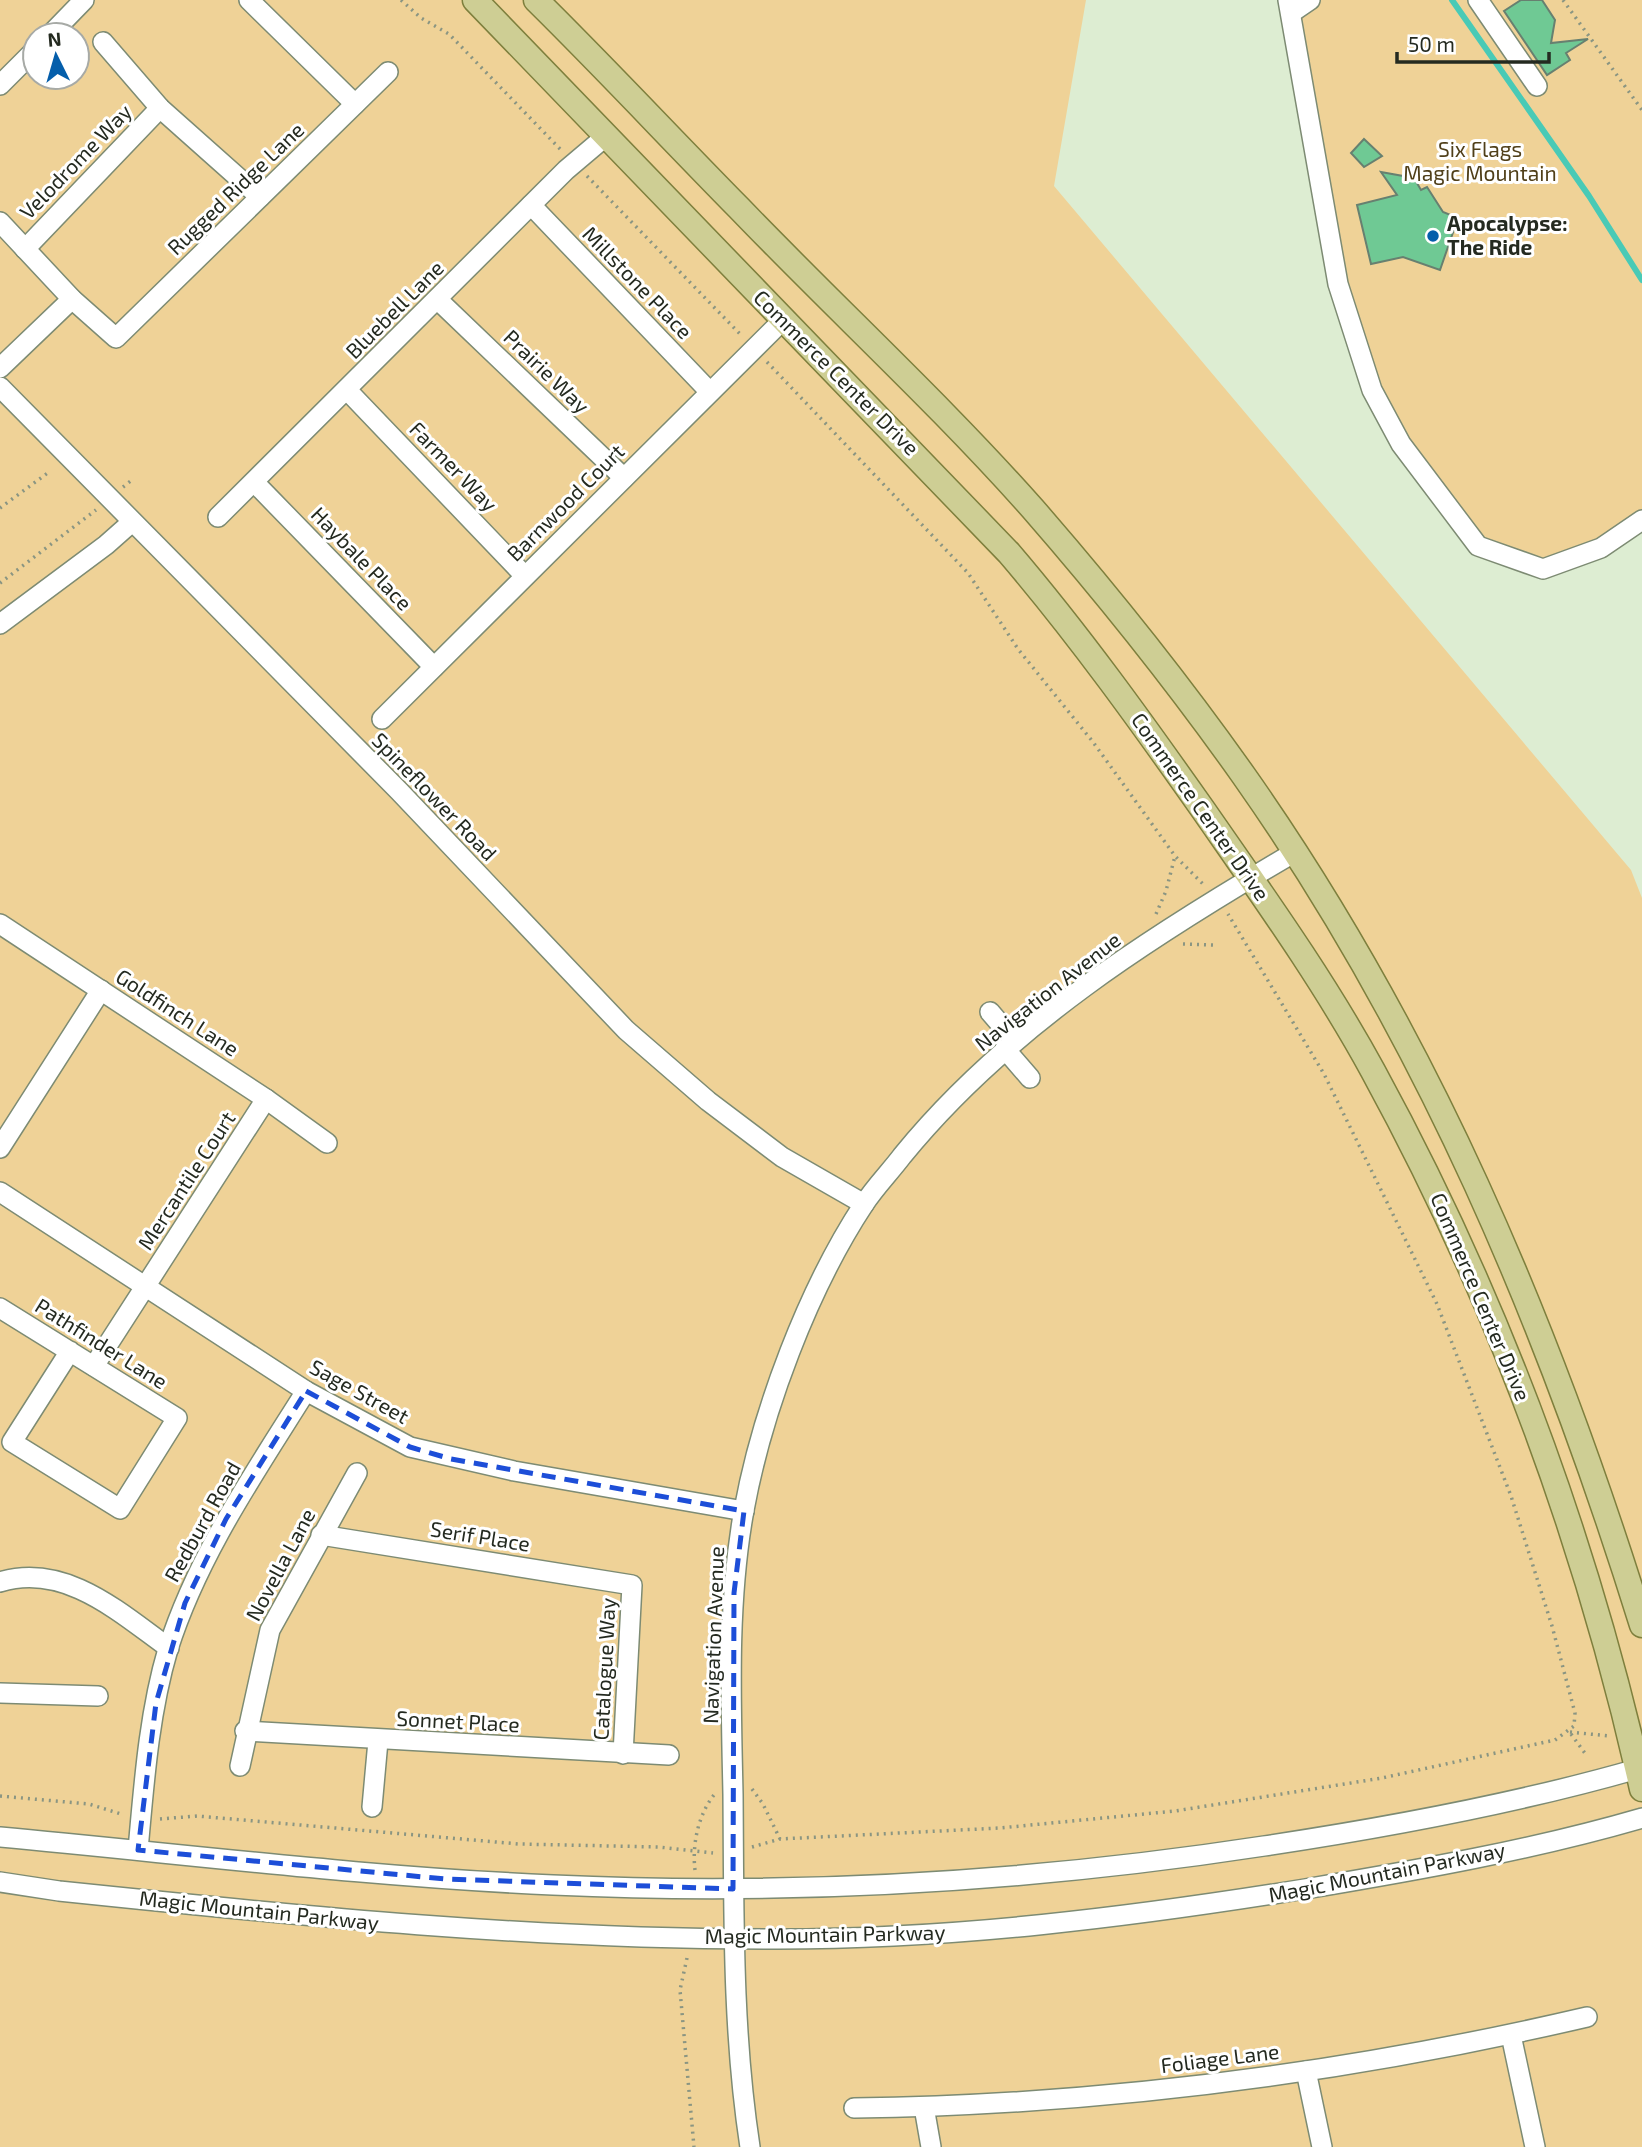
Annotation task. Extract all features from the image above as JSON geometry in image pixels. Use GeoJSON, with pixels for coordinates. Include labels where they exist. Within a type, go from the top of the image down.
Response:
{"type":"FeatureCollection","features":[{"type":"Feature","properties":{"kind":"main road","name":"Commerce Center Drive"},"geometry":{"type":"LineString","coordinates":[[475,0],[1009,553],[1065,619],[1315,973],[1373,1070],[1430,1180],[1490,1311],[1553,1474],[1592,1595],[1641,1775]]}},
{"type":"Feature","properties":{"kind":"main road","name":"Commerce Center Drive"},"geometry":{"type":"LineString","coordinates":[[536,0],[1032,508],[1193,707],[1295,852],[1402,1030],[1468,1161],[1557,1376],[1642,1625]]}},
{"type":"Feature","properties":{"kind":"street"},"geometry":{"type":"LineString","coordinates":[[64,21],[84,0]]}},
{"type":"Feature","properties":{"kind":"street"},"geometry":{"type":"LineString","coordinates":[[249,0],[355,104]]}},
{"type":"Feature","properties":{"kind":"street"},"geometry":{"type":"LineString","coordinates":[[1310,0],[1290,7],[1338,284],[1372,390],[1401,444],[1478,546],[1543,569],[1601,548],[1642,520]]}},
{"type":"Feature","properties":{"kind":"street"},"geometry":{"type":"LineString","coordinates":[[1479,0],[1537,86]]}},
{"type":"Feature","properties":{"kind":"street"},"geometry":{"type":"LineString","coordinates":[[103,43],[160,108],[260,197]]}},
{"type":"Feature","properties":{"kind":"street"},"geometry":{"type":"LineString","coordinates":[[0,85],[21,64]]}},
{"type":"Feature","properties":{"kind":"street","name":"Rugged Ridge Lane"},"geometry":{"type":"LineString","coordinates":[[72,299],[116,338],[388,72]]}},
{"type":"Feature","properties":{"kind":"street","name":"Velodrome Way"},"geometry":{"type":"LineString","coordinates":[[25,248],[160,108]]}},
{"type":"Feature","properties":{"kind":"street","name":"Bluebell Lane"},"geometry":{"type":"LineString","coordinates":[[218,517],[531,205],[605,137]]}},
{"type":"Feature","properties":{"kind":"street","name":"Millstone Place"},"geometry":{"type":"LineString","coordinates":[[531,205],[710,392]]}},
{"type":"Feature","properties":{"kind":"street"},"geometry":{"type":"LineString","coordinates":[[0,222],[72,299],[0,368]]}},
{"type":"Feature","properties":{"kind":"street","name":"Prairie Way"},"geometry":{"type":"LineString","coordinates":[[437,299],[624,478]]}},
{"type":"Feature","properties":{"kind":"street","name":"Barnwood Court"},"geometry":{"type":"LineString","coordinates":[[382,719],[783,320]]}},
{"type":"Feature","properties":{"kind":"street","name":"Spineflower Road"},"geometry":{"type":"LineString","coordinates":[[0,387],[399,791],[626,1030],[708,1101],[782,1157],[864,1204]]}},
{"type":"Feature","properties":{"kind":"street","name":"Farmer Way"},"geometry":{"type":"LineString","coordinates":[[347,390],[526,576]]}},
{"type":"Feature","properties":{"kind":"street","name":"Haybale Place"},"geometry":{"type":"LineString","coordinates":[[255,483],[434,667]]}},
{"type":"Feature","properties":{"kind":"street"},"geometry":{"type":"LineString","coordinates":[[0,624],[45,593],[132,522]]}},
{"type":"Feature","properties":{"kind":"street","name":"Navigation Avenue"},"geometry":{"type":"LineString","coordinates":[[750,2147],[738,2049],[734,1939],[733,1605],[752,1468],[792,1345],[864,1204],[933,1119],[1010,1045],[1100,976],[1250,878],[1295,852]]}},
{"type":"Feature","properties":{"kind":"street","name":"Goldfinch Lane"},"geometry":{"type":"LineString","coordinates":[[0,924],[266,1099],[327,1143]]}},
{"type":"Feature","properties":{"kind":"street"},"geometry":{"type":"LineString","coordinates":[[0,1148],[101,990]]}},
{"type":"Feature","properties":{"kind":"street"},"geometry":{"type":"LineString","coordinates":[[990,1012],[1030,1078]]}},
{"type":"Feature","properties":{"kind":"street","name":"Mercantile Court"},"geometry":{"type":"LineString","coordinates":[[94,1366],[266,1099]]}},
{"type":"Feature","properties":{"kind":"street","name":"Sage Street"},"geometry":{"type":"LineString","coordinates":[[0,1192],[306,1391],[410,1447],[451,1459],[744,1511]]}},
{"type":"Feature","properties":{"kind":"street","name":"Pathfinder Lane"},"geometry":{"type":"LineString","coordinates":[[0,1308],[70,1351],[177,1418],[120,1509],[12,1442],[70,1351]]}},
{"type":"Feature","properties":{"kind":"street","name":"Redburd Road"},"geometry":{"type":"LineString","coordinates":[[138,1850],[156,1703],[169,1648],[203,1561],[306,1391]]}},
{"type":"Feature","properties":{"kind":"street","name":"Novella Lane"},"geometry":{"type":"LineString","coordinates":[[240,1766],[245,1731],[270,1630],[357,1473]]}},
{"type":"Feature","properties":{"kind":"street","name":"Serif Place"},"geometry":{"type":"LineString","coordinates":[[321,1535],[632,1585]]}},
{"type":"Feature","properties":{"kind":"street"},"geometry":{"type":"LineString","coordinates":[[0,1582],[13,1578],[69,1583],[104,1601],[169,1648]]}},
{"type":"Feature","properties":{"kind":"street","name":"Catalogue Way"},"geometry":{"type":"LineString","coordinates":[[623,1754],[632,1585]]}},
{"type":"Feature","properties":{"kind":"street"},"geometry":{"type":"LineString","coordinates":[[0,1693],[98,1696]]}},
{"type":"Feature","properties":{"kind":"street","name":"Sonnet Place"},"geometry":{"type":"LineString","coordinates":[[245,1731],[378,1741],[669,1755]]}},
{"type":"Feature","properties":{"kind":"street"},"geometry":{"type":"LineString","coordinates":[[372,1807],[378,1741]]}},
{"type":"Feature","properties":{"kind":"street"},"geometry":{"type":"LineString","coordinates":[[0,1837],[445,1879],[694,1889],[907,1884],[1068,1872],[1337,1835],[1641,1775]]}},
{"type":"Feature","properties":{"kind":"street","name":"Magic Mountain Parkway"},"geometry":{"type":"LineString","coordinates":[[0,1882],[59,1891],[448,1929],[734,1939],[867,1937],[1156,1912],[1438,1865],[1594,1832],[1642,1818]]}},
{"type":"Feature","properties":{"kind":"street","name":"Foliage Lane"},"geometry":{"type":"LineString","coordinates":[[853,2108],[924,2107],[1152,2091],[1306,2071],[1511,2035],[1587,2017]]}},
{"type":"Feature","properties":{"kind":"street"},"geometry":{"type":"LineString","coordinates":[[1511,2035],[1535,2147]]}},
{"type":"Feature","properties":{"kind":"street"},"geometry":{"type":"LineString","coordinates":[[1306,2071],[1322,2147]]}},
{"type":"Feature","properties":{"kind":"street"},"geometry":{"type":"LineString","coordinates":[[924,2107],[931,2147]]}},
{"type":"Feature","properties":{"kind":"path"},"geometry":{"type":"LineString","coordinates":[[401,0],[421,18],[449,34],[968,573],[999,623],[1093,742],[1175,856],[1196,876]]}},
{"type":"Feature","properties":{"kind":"path"},"geometry":{"type":"LineString","coordinates":[[1563,0],[1642,110]]}},
{"type":"Feature","properties":{"kind":"path"},"geometry":{"type":"LineString","coordinates":[[0,508],[49,472]]}},
{"type":"Feature","properties":{"kind":"path"},"geometry":{"type":"LineString","coordinates":[[0,583],[89,515]]}},
{"type":"Feature","properties":{"kind":"path"},"geometry":{"type":"LineString","coordinates":[[1166,891],[1175,856]]}},
{"type":"Feature","properties":{"kind":"path"},"geometry":{"type":"LineString","coordinates":[[1237,924],[1324,1073],[1437,1304],[1481,1414],[1532,1559],[1575,1713],[1570,1732]]}},
{"type":"Feature","properties":{"kind":"path"},"geometry":{"type":"LineString","coordinates":[[1570,1732],[1587,1756]]}},
{"type":"Feature","properties":{"kind":"path"},"geometry":{"type":"LineString","coordinates":[[754,1846],[780,1839],[1000,1828],[1175,1811],[1382,1778],[1555,1740],[1570,1732],[1603,1737]]}},
{"type":"Feature","properties":{"kind":"path"},"geometry":{"type":"LineString","coordinates":[[0,1796],[89,1804],[118,1813]]}},
{"type":"Feature","properties":{"kind":"path"},"geometry":{"type":"LineString","coordinates":[[763,1804],[780,1839]]}},
{"type":"Feature","properties":{"kind":"path"},"geometry":{"type":"LineString","coordinates":[[694,1889],[693,1852],[704,1808]]}},
{"type":"Feature","properties":{"kind":"path"},"geometry":{"type":"LineString","coordinates":[[163,1819],[197,1815],[507,1843],[659,1847],[712,1853]]}},
{"type":"Feature","properties":{"kind":"path"},"geometry":{"type":"LineString","coordinates":[[689,1938],[680,1990],[694,2147]]}},
{"type":"Feature","properties":{"kind":"highlighted area"},"geometry":{"type":"Polygon","coordinates":[[[306,1391],[410,1447],[451,1459],[744,1511],[734,1593],[733,1889],[445,1879],[138,1850],[156,1703],[185,1603],[226,1519],[306,1391]]]}},
{"type":"Feature","properties":{"kind":"green space"},"geometry":{"type":"Polygon","coordinates":[[[0,0],[1086,0],[1054,186],[1631,870],[1642,898],[1642,2147],[0,2147],[0,0]]]}},
{"type":"Feature","properties":{"kind":"green space","name":"Six Flags Magic Mountain"},"geometry":{"type":"Polygon","coordinates":[[[1288,0],[1642,0],[1642,519],[1543,569],[1478,546],[1401,444],[1338,284],[1288,0]]]}},
{"type":"Feature","properties":{"kind":"building"},"geometry":{"type":"Polygon","coordinates":[[[1521,0],[1542,0],[1555,20],[1551,43],[1588,39],[1566,53],[1570,60],[1547,75],[1504,11],[1521,0]]]}},
{"type":"Feature","properties":{"kind":"building"},"geometry":{"type":"Polygon","coordinates":[[[1364,139],[1382,156],[1364,167],[1351,153],[1364,139]]]}},
{"type":"Feature","properties":{"kind":"building"},"geometry":{"type":"Polygon","coordinates":[[[1381,172],[1414,178],[1421,190],[1427,187],[1443,212],[1458,218],[1440,270],[1403,257],[1371,264],[1357,205],[1397,195],[1381,172]]]}},
{"type":"Feature","properties":{"kind":"waterway"},"geometry":{"type":"LineString","coordinates":[[1452,0],[1589,196],[1642,280]]}},
{"type":"Feature","properties":{"kind":"place","name":"Apocalypse: The Ride"},"geometry":{"type":"Point","coordinates":[1433,236]}}]}
